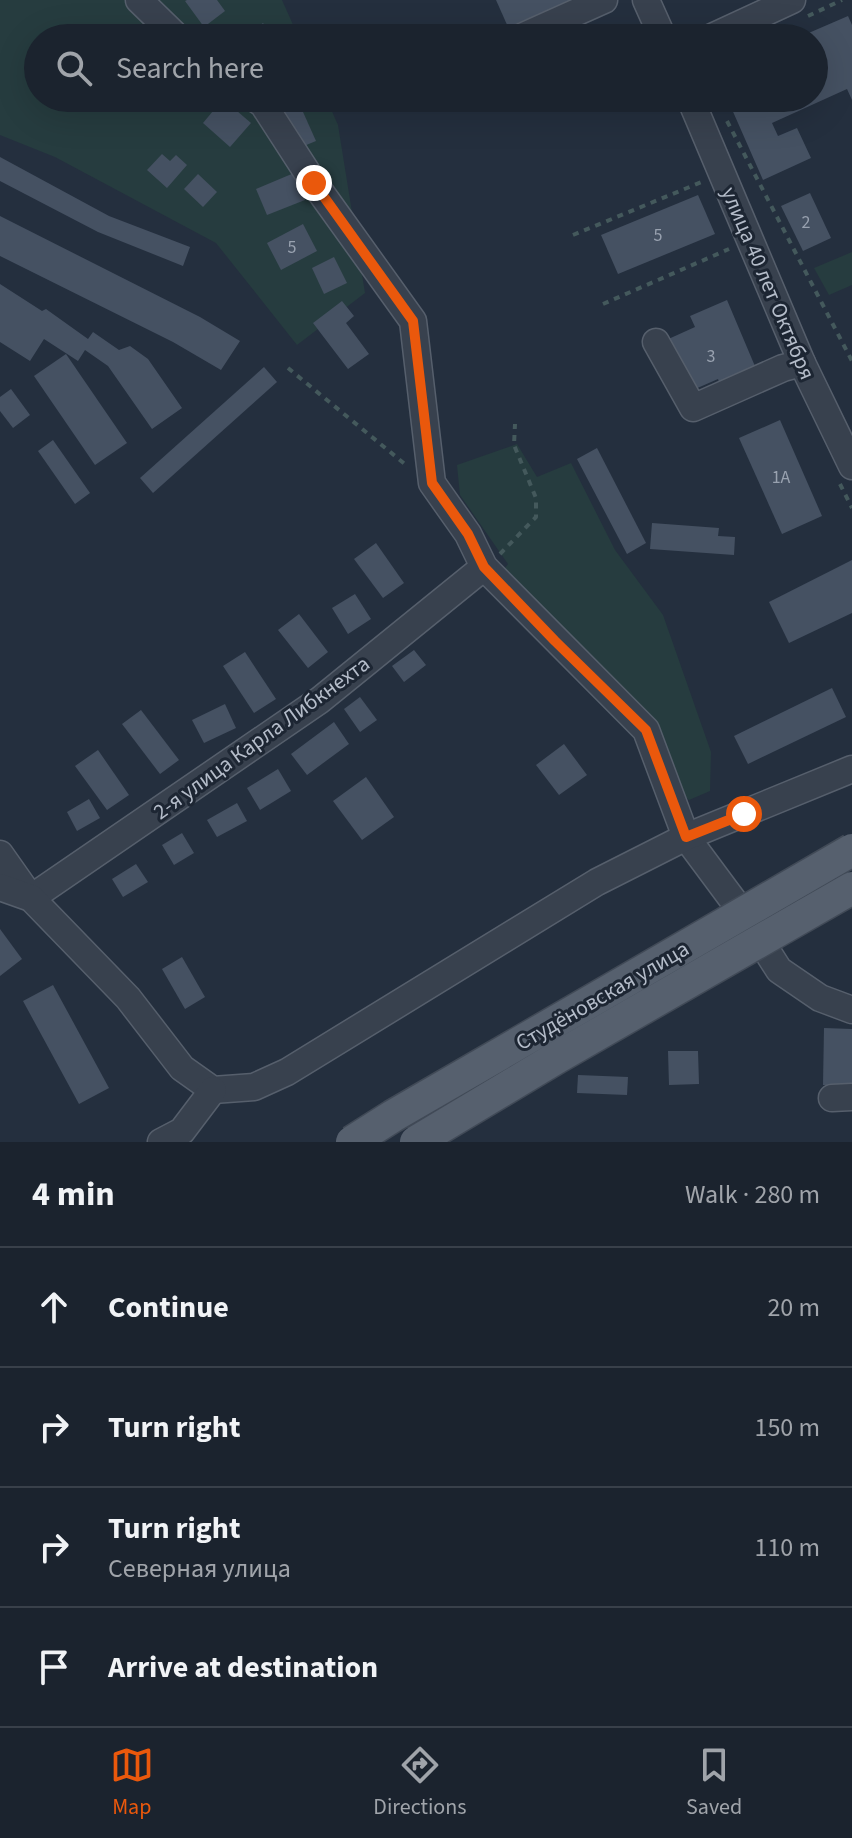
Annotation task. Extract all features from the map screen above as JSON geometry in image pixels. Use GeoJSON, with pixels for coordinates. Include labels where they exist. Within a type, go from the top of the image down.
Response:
{"type":"FeatureCollection","features":[{"type":"Feature","properties":{"kind":"main road","name":"Студёновская улица"},"geometry":{"type":"LineString","coordinates":[[352,1142],[852,850]]}},
{"type":"Feature","properties":{"kind":"main road","name":"Студёновская улица"},"geometry":{"type":"LineString","coordinates":[[416,1142],[852,888]]}},
{"type":"Feature","properties":{"kind":"street"},"geometry":{"type":"LineString","coordinates":[[139,0],[164,24]]}},
{"type":"Feature","properties":{"kind":"street"},"geometry":{"type":"LineString","coordinates":[[550,24],[604,0]]}},
{"type":"Feature","properties":{"kind":"street"},"geometry":{"type":"LineString","coordinates":[[646,0],[657,24]]}},
{"type":"Feature","properties":{"kind":"street"},"geometry":{"type":"LineString","coordinates":[[740,24],[792,0]]}},
{"type":"Feature","properties":{"kind":"street"},"geometry":{"type":"LineString","coordinates":[[268,112],[314,183],[413,321],[432,483],[468,534],[555,641],[646,730],[686,837],[731,896],[779,970],[820,998],[852,1010]]}},
{"type":"Feature","properties":{"kind":"street","name":"улица 40 лет Октября"},"geometry":{"type":"LineString","coordinates":[[696,112],[802,363],[852,466]]}},
{"type":"Feature","properties":{"kind":"street"},"geometry":{"type":"LineString","coordinates":[[656,342],[686,411],[783,368],[802,363]]}},
{"type":"Feature","properties":{"kind":"street","name":"2-я улица Карла Либкнехта"},"geometry":{"type":"LineString","coordinates":[[31,898],[320,700],[491,562]]}},
{"type":"Feature","properties":{"kind":"street"},"geometry":{"type":"LineString","coordinates":[[0,854],[31,898],[128,998],[182,1068],[213,1090],[254,1087],[287,1072],[564,901],[686,837],[852,769]]}},
{"type":"Feature","properties":{"kind":"street"},"geometry":{"type":"LineString","coordinates":[[0,887],[31,898]]}},
{"type":"Feature","properties":{"kind":"street"},"geometry":{"type":"LineString","coordinates":[[161,1142],[182,1131],[213,1090]]}},
{"type":"Feature","properties":{"kind":"path"},"geometry":{"type":"LineString","coordinates":[[722,112],[852,361]]}},
{"type":"Feature","properties":{"kind":"path"},"geometry":{"type":"LineString","coordinates":[[573,235],[704,181]]}},
{"type":"Feature","properties":{"kind":"path"},"geometry":{"type":"LineString","coordinates":[[603,304],[733,247]]}},
{"type":"Feature","properties":{"kind":"path"},"geometry":{"type":"LineString","coordinates":[[288,368],[400,461],[432,483]]}},
{"type":"Feature","properties":{"kind":"path"},"geometry":{"type":"LineString","coordinates":[[491,562],[536,517],[536,498],[514,445],[515,424]]}},
{"type":"Feature","properties":{"kind":"green space"},"geometry":{"type":"Polygon","coordinates":[[[0,0],[282,0],[293,24],[24,24],[24,112],[332,112],[338,125],[365,293],[297,345],[216,243],[55,157],[0,135],[0,0]]]}},
{"type":"Feature","properties":{"kind":"green space"},"geometry":{"type":"Polygon","coordinates":[[[852,252],[852,285],[829,295],[814,268],[852,252]]]}},
{"type":"Feature","properties":{"kind":"green space"},"geometry":{"type":"Polygon","coordinates":[[[517,444],[537,477],[571,463],[615,550],[663,615],[711,752],[710,791],[689,800],[678,790],[651,725],[500,575],[508,564],[460,495],[457,465],[517,444]]]}},
{"type":"Feature","properties":{"kind":"building"},"geometry":{"type":"Polygon","coordinates":[[[217,0],[225,11],[208,24],[202,24],[185,1],[217,0]]]}},
{"type":"Feature","properties":{"kind":"building"},"geometry":{"type":"Polygon","coordinates":[[[496,0],[574,0],[515,24],[507,24],[496,0]]]}},
{"type":"Feature","properties":{"kind":"building"},"geometry":{"type":"Polygon","coordinates":[[[848,16],[852,25],[852,100],[847,89],[828,98],[828,25],[848,16]]]}},
{"type":"Feature","properties":{"kind":"building"},"geometry":{"type":"Polygon","coordinates":[[[212,112],[238,112],[251,123],[230,147],[203,123],[212,112]]]}},
{"type":"Feature","properties":{"kind":"building"},"geometry":{"type":"Polygon","coordinates":[[[284,112],[303,112],[316,141],[299,148],[284,112]]]}},
{"type":"Feature","properties":{"kind":"building"},"geometry":{"type":"Polygon","coordinates":[[[733,112],[796,112],[772,123],[778,136],[797,128],[811,158],[763,180],[733,112]]]}},
{"type":"Feature","properties":{"kind":"building"},"geometry":{"type":"Polygon","coordinates":[[[162,154],[170,161],[176,155],[187,165],[167,188],[147,170],[162,154]]]}},
{"type":"Feature","properties":{"kind":"building"},"geometry":{"type":"Polygon","coordinates":[[[0,157],[109,216],[190,247],[183,266],[98,232],[0,181],[0,157]]]}},
{"type":"Feature","properties":{"kind":"building"},"geometry":{"type":"Polygon","coordinates":[[[294,173],[305,200],[267,215],[256,189],[294,173]]]}},
{"type":"Feature","properties":{"kind":"building"},"geometry":{"type":"Polygon","coordinates":[[[198,174],[217,192],[203,207],[184,189],[198,174]]]}},
{"type":"Feature","properties":{"kind":"building"},"geometry":{"type":"Polygon","coordinates":[[[810,193],[831,238],[803,251],[781,206],[810,193]]]}},
{"type":"Feature","properties":{"kind":"building"},"geometry":{"type":"Polygon","coordinates":[[[698,195],[715,234],[618,274],[601,235],[698,195]]]}},
{"type":"Feature","properties":{"kind":"building"},"geometry":{"type":"Polygon","coordinates":[[[0,216],[200,317],[240,341],[221,370],[173,342],[0,256],[0,216]]]}},
{"type":"Feature","properties":{"kind":"building"},"geometry":{"type":"Polygon","coordinates":[[[303,224],[317,251],[281,270],[267,243],[303,224]]]}},
{"type":"Feature","properties":{"kind":"building"},"geometry":{"type":"Polygon","coordinates":[[[334,257],[347,283],[324,294],[312,268],[334,257]]]}},
{"type":"Feature","properties":{"kind":"building"},"geometry":{"type":"Polygon","coordinates":[[[0,284],[42,311],[46,309],[88,339],[93,332],[119,350],[130,346],[148,359],[182,408],[152,429],[108,366],[85,350],[78,361],[44,339],[30,361],[0,342],[0,284]]]}},
{"type":"Feature","properties":{"kind":"building"},"geometry":{"type":"Polygon","coordinates":[[[727,300],[757,371],[721,387],[718,379],[686,393],[664,341],[695,327],[690,316],[727,300]]]}},
{"type":"Feature","properties":{"kind":"building"},"geometry":{"type":"Polygon","coordinates":[[[342,301],[354,316],[346,323],[369,354],[348,369],[313,323],[342,301]]]}},
{"type":"Feature","properties":{"kind":"building"},"geometry":{"type":"Polygon","coordinates":[[[66,354],[127,443],[95,465],[34,376],[66,354]]]}},
{"type":"Feature","properties":{"kind":"building"},"geometry":{"type":"Polygon","coordinates":[[[264,367],[277,382],[153,493],[140,478],[264,367]]]}},
{"type":"Feature","properties":{"kind":"building"},"geometry":{"type":"Polygon","coordinates":[[[11,389],[30,415],[13,428],[0,411],[0,397],[11,389]]]}},
{"type":"Feature","properties":{"kind":"building"},"geometry":{"type":"Polygon","coordinates":[[[780,420],[822,516],[782,534],[739,438],[780,420]]]}},
{"type":"Feature","properties":{"kind":"building"},"geometry":{"type":"Polygon","coordinates":[[[53,440],[90,493],[75,504],[38,451],[53,440]]]}},
{"type":"Feature","properties":{"kind":"building"},"geometry":{"type":"Polygon","coordinates":[[[597,448],[646,543],[627,554],[577,459],[597,448]]]}},
{"type":"Feature","properties":{"kind":"building"},"geometry":{"type":"Polygon","coordinates":[[[652,523],[719,528],[718,536],[735,537],[734,555],[650,549],[652,523]]]}},
{"type":"Feature","properties":{"kind":"building"},"geometry":{"type":"Polygon","coordinates":[[[376,543],[404,583],[383,598],[354,559],[376,543]]]}},
{"type":"Feature","properties":{"kind":"building"},"geometry":{"type":"Polygon","coordinates":[[[852,560],[852,613],[789,643],[769,602],[852,560]]]}},
{"type":"Feature","properties":{"kind":"building"},"geometry":{"type":"Polygon","coordinates":[[[355,594],[371,619],[348,634],[332,608],[355,594]]]}},
{"type":"Feature","properties":{"kind":"building"},"geometry":{"type":"Polygon","coordinates":[[[299,614],[328,652],[308,668],[278,630],[299,614]]]}},
{"type":"Feature","properties":{"kind":"building"},"geometry":{"type":"Polygon","coordinates":[[[414,650],[426,665],[404,682],[392,666],[414,650]]]}},
{"type":"Feature","properties":{"kind":"building"},"geometry":{"type":"Polygon","coordinates":[[[245,652],[276,699],[254,713],[223,666],[245,652]]]}},
{"type":"Feature","properties":{"kind":"building"},"geometry":{"type":"Polygon","coordinates":[[[832,688],[846,717],[748,764],[734,736],[832,688]]]}},
{"type":"Feature","properties":{"kind":"building"},"geometry":{"type":"Polygon","coordinates":[[[360,697],[377,720],[360,732],[344,709],[360,697]]]}},
{"type":"Feature","properties":{"kind":"building"},"geometry":{"type":"Polygon","coordinates":[[[225,704],[236,728],[204,743],[192,720],[225,704]]]}},
{"type":"Feature","properties":{"kind":"building"},"geometry":{"type":"Polygon","coordinates":[[[141,710],[179,760],[160,774],[122,724],[141,710]]]}},
{"type":"Feature","properties":{"kind":"building"},"geometry":{"type":"Polygon","coordinates":[[[334,722],[349,744],[307,775],[291,754],[334,722]]]}},
{"type":"Feature","properties":{"kind":"building"},"geometry":{"type":"Polygon","coordinates":[[[564,744],[587,775],[559,795],[536,765],[564,744]]]}},
{"type":"Feature","properties":{"kind":"building"},"geometry":{"type":"Polygon","coordinates":[[[98,750],[129,795],[107,810],[75,766],[98,750]]]}},
{"type":"Feature","properties":{"kind":"building"},"geometry":{"type":"Polygon","coordinates":[[[278,769],[291,791],[260,810],[247,788],[278,769]]]}},
{"type":"Feature","properties":{"kind":"building"},"geometry":{"type":"Polygon","coordinates":[[[366,777],[394,817],[362,840],[333,801],[366,777]]]}},
{"type":"Feature","properties":{"kind":"building"},"geometry":{"type":"Polygon","coordinates":[[[89,799],[100,818],[77,831],[67,812],[89,799]]]}},
{"type":"Feature","properties":{"kind":"building"},"geometry":{"type":"Polygon","coordinates":[[[237,803],[247,821],[217,837],[207,820],[237,803]]]}},
{"type":"Feature","properties":{"kind":"building"},"geometry":{"type":"Polygon","coordinates":[[[182,833],[194,853],[174,865],[162,845],[182,833]]]}},
{"type":"Feature","properties":{"kind":"building"},"geometry":{"type":"Polygon","coordinates":[[[136,864],[148,882],[123,897],[112,879],[136,864]]]}},
{"type":"Feature","properties":{"kind":"building"},"geometry":{"type":"Polygon","coordinates":[[[0,929],[22,959],[0,976],[0,929]]]}},
{"type":"Feature","properties":{"kind":"building"},"geometry":{"type":"Polygon","coordinates":[[[182,957],[205,997],[185,1009],[162,969],[182,957]]]}},
{"type":"Feature","properties":{"kind":"building"},"geometry":{"type":"Polygon","coordinates":[[[53,985],[109,1088],[79,1104],[23,1001],[53,985]]]}},
{"type":"Feature","properties":{"kind":"building"},"geometry":{"type":"Polygon","coordinates":[[[824,1028],[852,1029],[852,1085],[823,1085],[824,1028]]]}},
{"type":"Feature","properties":{"kind":"building"},"geometry":{"type":"Polygon","coordinates":[[[668,1051],[698,1051],[699,1084],[669,1085],[668,1051]]]}},
{"type":"Feature","properties":{"kind":"building"},"geometry":{"type":"Polygon","coordinates":[[[578,1075],[628,1077],[627,1095],[577,1093],[578,1075]]]}},
{"type":"Feature","properties":{"kind":"route"},"geometry":{"type":"LineString","coordinates":[[314,183],[413,321],[432,483],[468,534],[484,567],[646,730],[686,837],[744,814]]}}]}
